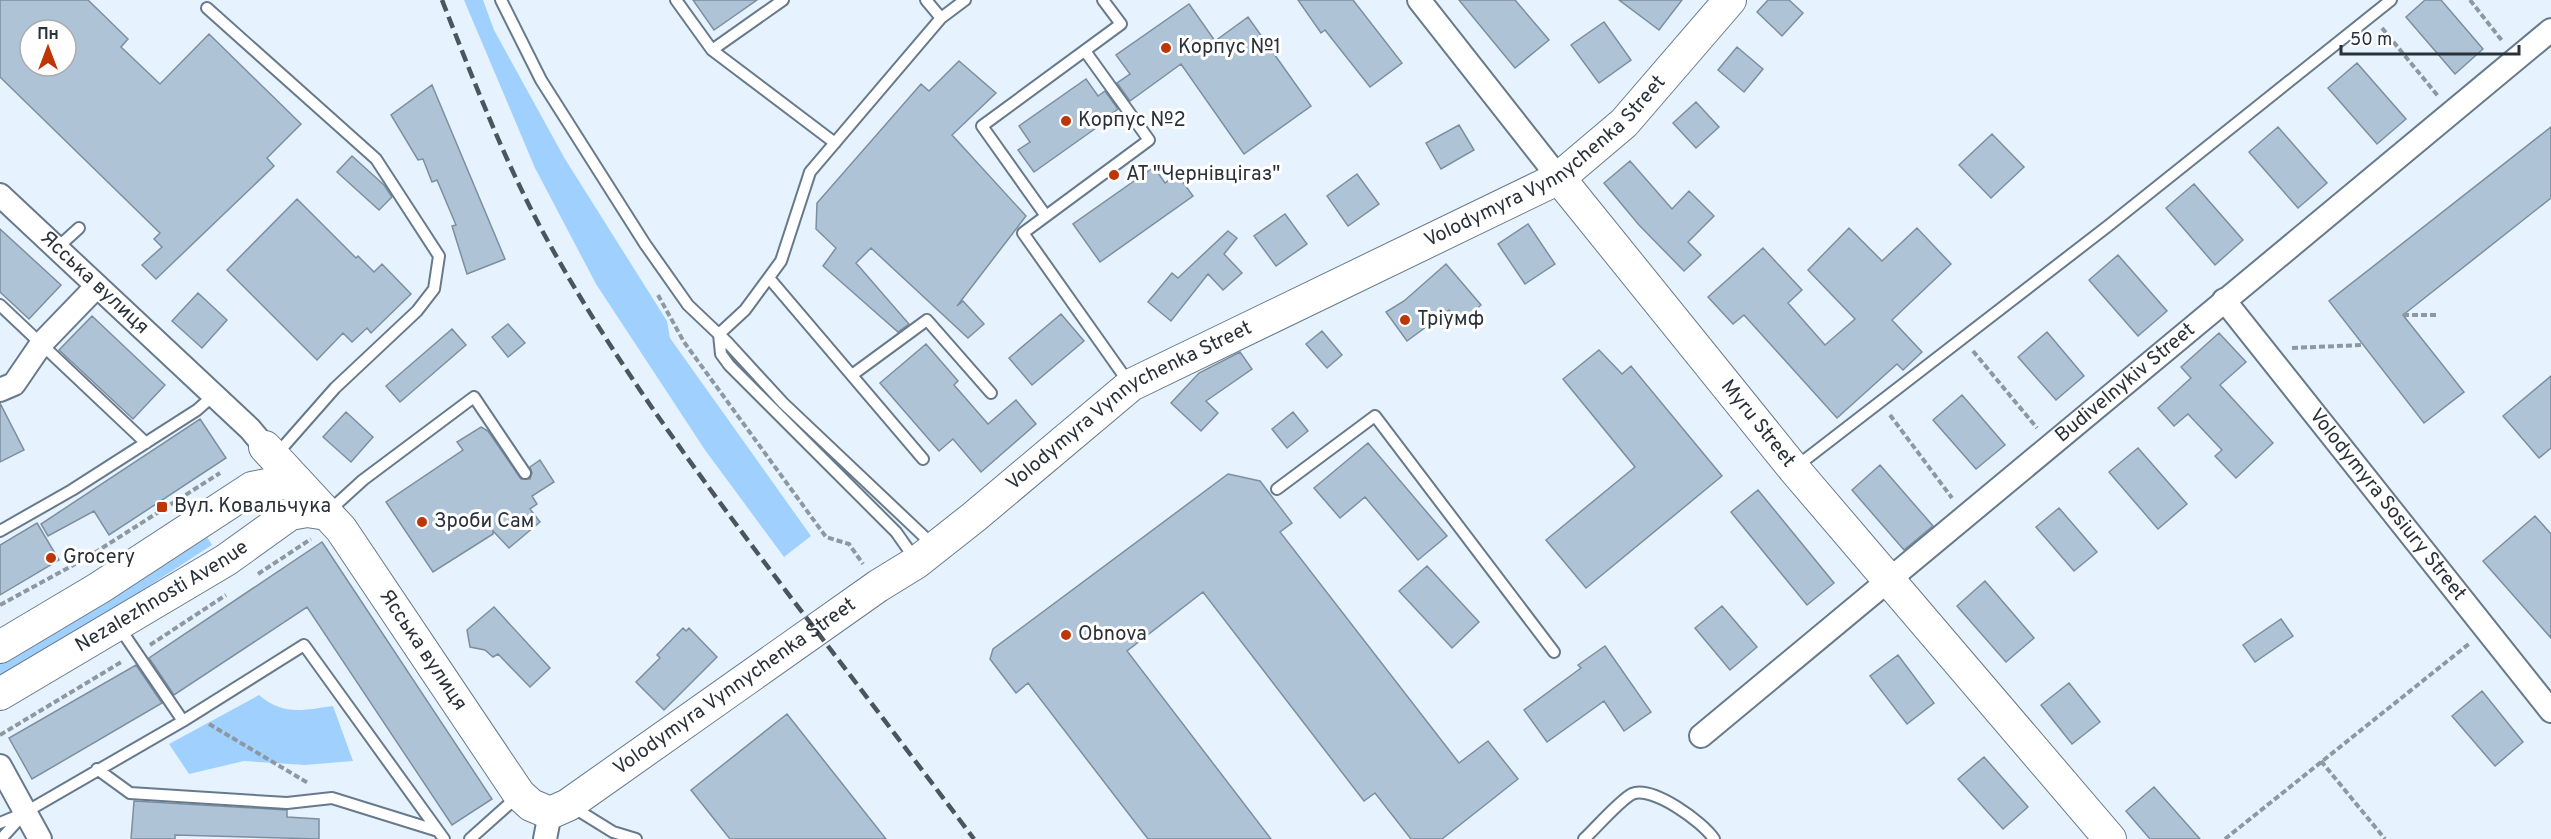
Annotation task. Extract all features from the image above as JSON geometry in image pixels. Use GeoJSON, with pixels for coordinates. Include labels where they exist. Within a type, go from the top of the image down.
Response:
{"type":"FeatureCollection","features":[{"type":"Feature","properties":{"kind":"main road","name":"Volodymyra Vynnychenka Street"},"geometry":{"type":"LineString","coordinates":[[554,819],[926,554],[1131,385],[1559,178],[1624,123],[1730,0]]}},
{"type":"Feature","properties":{"kind":"main road","name":"Myru Street"},"geometry":{"type":"LineString","coordinates":[[1559,178],[1794,469],[2110,839]]}},
{"type":"Feature","properties":{"kind":"main road","name":"Ясська вулиця"},"geometry":{"type":"LineString","coordinates":[[269,452],[334,522],[519,794],[531,805],[554,819]]}},
{"type":"Feature","properties":{"kind":"main road"},"geometry":{"type":"LineString","coordinates":[[252,488],[263,473],[269,452]]}},
{"type":"Feature","properties":{"kind":"main road","name":"Nezalezhnosti Avenue"},"geometry":{"type":"LineString","coordinates":[[0,647],[99,588],[252,488],[276,483],[297,483]]}},
{"type":"Feature","properties":{"kind":"main road","name":"Nezalezhnosti Avenue"},"geometry":{"type":"LineString","coordinates":[[0,694],[226,560],[290,514],[307,511],[334,522]]}},
{"type":"Feature","properties":{"kind":"street","name":"Myru Street"},"geometry":{"type":"LineString","coordinates":[[1419,0],[1559,178]]}},
{"type":"Feature","properties":{"kind":"street","name":"Budivelnykiv Street"},"geometry":{"type":"LineString","coordinates":[[1701,736],[2551,30]]}},
{"type":"Feature","properties":{"kind":"street","name":"Ясська вулиця"},"geometry":{"type":"LineString","coordinates":[[0,195],[250,429],[269,452]]}},
{"type":"Feature","properties":{"kind":"street"},"geometry":{"type":"LineString","coordinates":[[0,390],[14,384],[42,343],[97,286]]}},
{"type":"Feature","properties":{"kind":"street","name":"Volodymyra Sosiury Street"},"geometry":{"type":"LineString","coordinates":[[2224,300],[2551,711]]}},
{"type":"Feature","properties":{"kind":"street"},"geometry":{"type":"LineString","coordinates":[[0,766],[40,839]]}},
{"type":"Feature","properties":{"kind":"lane"},"geometry":{"type":"LineString","coordinates":[[501,0],[541,80],[639,235],[688,305],[719,334],[926,554]]}},
{"type":"Feature","properties":{"kind":"lane"},"geometry":{"type":"LineString","coordinates":[[676,0],[711,50],[835,143]]}},
{"type":"Feature","properties":{"kind":"lane"},"geometry":{"type":"LineString","coordinates":[[711,50],[783,0]]}},
{"type":"Feature","properties":{"kind":"lane"},"geometry":{"type":"LineString","coordinates":[[926,0],[941,18]]}},
{"type":"Feature","properties":{"kind":"lane"},"geometry":{"type":"LineString","coordinates":[[719,334],[745,310],[781,261],[810,172],[941,18],[965,0]]}},
{"type":"Feature","properties":{"kind":"lane"},"geometry":{"type":"LineString","coordinates":[[1046,216],[982,126],[1121,24],[1103,0]]}},
{"type":"Feature","properties":{"kind":"lane"},"geometry":{"type":"LineString","coordinates":[[1794,469],[1963,339],[2391,0]]}},
{"type":"Feature","properties":{"kind":"lane"},"geometry":{"type":"LineString","coordinates":[[207,8],[376,159],[439,256],[434,289],[417,311],[269,452]]}},
{"type":"Feature","properties":{"kind":"lane"},"geometry":{"type":"LineString","coordinates":[[1085,51],[1149,140],[1023,233],[1131,385]]}},
{"type":"Feature","properties":{"kind":"lane"},"geometry":{"type":"LineString","coordinates":[[57,248],[79,228]]}},
{"type":"Feature","properties":{"kind":"lane"},"geometry":{"type":"LineString","coordinates":[[769,278],[923,459]]}},
{"type":"Feature","properties":{"kind":"lane"},"geometry":{"type":"LineString","coordinates":[[0,305],[146,443]]}},
{"type":"Feature","properties":{"kind":"lane"},"geometry":{"type":"LineString","coordinates":[[852,375],[927,320],[991,393]]}},
{"type":"Feature","properties":{"kind":"lane"},"geometry":{"type":"LineString","coordinates":[[719,334],[721,354],[729,365],[896,532],[926,554]]}},
{"type":"Feature","properties":{"kind":"lane"},"geometry":{"type":"LineString","coordinates":[[0,531],[72,490],[146,443],[197,410],[214,395]]}},
{"type":"Feature","properties":{"kind":"lane"},"geometry":{"type":"LineString","coordinates":[[334,522],[363,480],[474,397],[525,473]]}},
{"type":"Feature","properties":{"kind":"lane"},"geometry":{"type":"LineString","coordinates":[[1277,489],[1375,416],[1554,652]]}},
{"type":"Feature","properties":{"kind":"lane"},"geometry":{"type":"LineString","coordinates":[[119,625],[183,721]]}},
{"type":"Feature","properties":{"kind":"lane"},"geometry":{"type":"LineString","coordinates":[[0,823],[24,813],[183,721],[304,645],[435,830],[444,839]]}},
{"type":"Feature","properties":{"kind":"lane"},"geometry":{"type":"LineString","coordinates":[[98,769],[130,794],[287,803],[332,798],[435,830]]}},
{"type":"Feature","properties":{"kind":"lane"},"geometry":{"type":"LineString","coordinates":[[1584,839],[1632,794],[1649,792],[1686,813],[1714,839]]}},
{"type":"Feature","properties":{"kind":"lane"},"geometry":{"type":"LineString","coordinates":[[470,839],[519,794]]}},
{"type":"Feature","properties":{"kind":"lane"},"geometry":{"type":"LineString","coordinates":[[1,839],[24,813]]}},
{"type":"Feature","properties":{"kind":"lane"},"geometry":{"type":"LineString","coordinates":[[554,819],[636,839]]}},
{"type":"Feature","properties":{"kind":"path"},"geometry":{"type":"LineString","coordinates":[[2470,0],[2517,58]]}},
{"type":"Feature","properties":{"kind":"path"},"geometry":{"type":"LineString","coordinates":[[2372,15],[2451,112]]}},
{"type":"Feature","properties":{"kind":"path"},"geometry":{"type":"LineString","coordinates":[[657,293],[684,342],[826,537],[849,544],[878,586]]}},
{"type":"Feature","properties":{"kind":"path"},"geometry":{"type":"LineString","coordinates":[[2403,315],[2438,315]]}},
{"type":"Feature","properties":{"kind":"path"},"geometry":{"type":"LineString","coordinates":[[1963,339],[2050,444]]}},
{"type":"Feature","properties":{"kind":"path"},"geometry":{"type":"LineString","coordinates":[[2263,349],[2363,345]]}},
{"type":"Feature","properties":{"kind":"path"},"geometry":{"type":"LineString","coordinates":[[1880,402],[1965,515]]}},
{"type":"Feature","properties":{"kind":"path"},"geometry":{"type":"LineString","coordinates":[[0,605],[88,557],[227,469]]}},
{"type":"Feature","properties":{"kind":"path"},"geometry":{"type":"LineString","coordinates":[[253,577],[321,532],[327,538],[334,522]]}},
{"type":"Feature","properties":{"kind":"path"},"geometry":{"type":"LineString","coordinates":[[0,735],[137,653],[234,590]]}},
{"type":"Feature","properties":{"kind":"path"},"geometry":{"type":"LineString","coordinates":[[2225,839],[2486,630]]}},
{"type":"Feature","properties":{"kind":"path"},"geometry":{"type":"LineString","coordinates":[[183,721],[208,723],[332,798]]}},
{"type":"Feature","properties":{"kind":"path"},"geometry":{"type":"LineString","coordinates":[[2321,761],[2385,839]]}},
{"type":"Feature","properties":{"kind":"shaded area"},"geometry":{"type":"Polygon","coordinates":[[[464,0],[483,0],[494,30],[565,159],[667,321],[670,338],[811,536],[784,557],[705,450],[596,284],[535,168],[464,0]]]}},
{"type":"Feature","properties":{"kind":"shaded area"},"geometry":{"type":"Polygon","coordinates":[[[207,537],[212,545],[109,612],[0,675],[0,664],[103,604],[207,537]]]}},
{"type":"Feature","properties":{"kind":"shaded area"},"geometry":{"type":"Polygon","coordinates":[[[259,695],[268,702],[285,709],[303,710],[333,706],[353,761],[305,765],[244,761],[189,774],[169,744],[259,695]]]}},
{"type":"Feature","properties":{"kind":"building"},"geometry":{"type":"Polygon","coordinates":[[[0,0],[88,0],[128,39],[121,47],[160,84],[209,34],[301,124],[267,158],[274,166],[156,279],[142,265],[162,247],[154,239],[160,233],[0,77],[0,0]]]}},
{"type":"Feature","properties":{"kind":"building"},"geometry":{"type":"Polygon","coordinates":[[[693,0],[757,0],[714,30],[693,0]]]}},
{"type":"Feature","properties":{"kind":"building"},"geometry":{"type":"Polygon","coordinates":[[[1298,0],[1353,0],[1402,63],[1370,87],[1325,30],[1321,33],[1298,0]]]}},
{"type":"Feature","properties":{"kind":"building"},"geometry":{"type":"Polygon","coordinates":[[[1459,0],[1515,0],[1549,40],[1515,68],[1459,0]]]}},
{"type":"Feature","properties":{"kind":"building"},"geometry":{"type":"Polygon","coordinates":[[[1619,0],[1682,0],[1659,30],[1619,0]]]}},
{"type":"Feature","properties":{"kind":"building"},"geometry":{"type":"Polygon","coordinates":[[[1768,0],[1789,0],[1803,13],[1782,36],[1757,12],[1768,0]]]}},
{"type":"Feature","properties":{"kind":"building"},"geometry":{"type":"Polygon","coordinates":[[[2425,0],[2441,0],[2483,49],[2455,74],[2406,17],[2425,0]]]}},
{"type":"Feature","properties":{"kind":"building"},"geometry":{"type":"Polygon","coordinates":[[[1189,4],[1215,41],[1248,17],[1311,106],[1244,154],[1181,64],[1130,101],[1117,83],[1130,74],[1116,55],[1189,4]]]}},
{"type":"Feature","properties":{"kind":"building"},"geometry":{"type":"Polygon","coordinates":[[[1604,22],[1631,60],[1599,83],[1571,45],[1604,22]]]}},
{"type":"Feature","properties":{"kind":"building"},"geometry":{"type":"Polygon","coordinates":[[[1737,47],[1763,69],[1744,92],[1718,70],[1737,47]]]}},
{"type":"Feature","properties":{"kind":"building"},"geometry":{"type":"Polygon","coordinates":[[[959,61],[996,93],[952,135],[1026,216],[957,306],[963,301],[984,324],[968,338],[871,248],[856,263],[909,324],[898,332],[823,266],[836,248],[816,229],[817,203],[921,84],[929,91],[959,61]]]}},
{"type":"Feature","properties":{"kind":"building"},"geometry":{"type":"Polygon","coordinates":[[[2357,63],[2406,119],[2377,144],[2328,88],[2357,63]]]}},
{"type":"Feature","properties":{"kind":"building","name":"Корпус №2"},"geometry":{"type":"Polygon","coordinates":[[[1086,79],[1098,96],[1105,91],[1118,109],[1111,114],[1113,116],[1034,172],[1018,150],[1030,142],[1019,126],[1086,79]]]}},
{"type":"Feature","properties":{"kind":"building"},"geometry":{"type":"Polygon","coordinates":[[[432,85],[505,259],[467,274],[452,226],[456,225],[437,180],[432,182],[423,159],[418,160],[391,115],[432,85]]]}},
{"type":"Feature","properties":{"kind":"building"},"geometry":{"type":"Polygon","coordinates":[[[1696,102],[1719,127],[1696,148],[1673,123],[1696,102]]]}},
{"type":"Feature","properties":{"kind":"building"},"geometry":{"type":"Polygon","coordinates":[[[1459,125],[1474,150],[1441,169],[1426,143],[1459,125]]]}},
{"type":"Feature","properties":{"kind":"building"},"geometry":{"type":"Polygon","coordinates":[[[2278,127],[2327,183],[2298,208],[2249,152],[2278,127]]]}},
{"type":"Feature","properties":{"kind":"building"},"geometry":{"type":"Polygon","coordinates":[[[2551,127],[2551,198],[2403,315],[2464,392],[2424,423],[2329,301],[2551,127]]]}},
{"type":"Feature","properties":{"kind":"building"},"geometry":{"type":"Polygon","coordinates":[[[1992,134],[2024,167],[1991,198],[1959,165],[1992,134]]]}},
{"type":"Feature","properties":{"kind":"building"},"geometry":{"type":"Polygon","coordinates":[[[352,156],[384,185],[392,197],[379,210],[337,172],[352,156]]]}},
{"type":"Feature","properties":{"kind":"building"},"geometry":{"type":"Polygon","coordinates":[[[1630,161],[1672,209],[1689,191],[1714,216],[1688,242],[1701,255],[1684,271],[1639,225],[1604,183],[1630,161]]]}},
{"type":"Feature","properties":{"kind":"building"},"geometry":{"type":"Polygon","coordinates":[[[1154,167],[1165,183],[1177,174],[1193,196],[1100,262],[1073,224],[1154,167]]]}},
{"type":"Feature","properties":{"kind":"building"},"geometry":{"type":"Polygon","coordinates":[[[1357,174],[1379,204],[1348,226],[1327,196],[1357,174]]]}},
{"type":"Feature","properties":{"kind":"building"},"geometry":{"type":"Polygon","coordinates":[[[2194,184],[2243,240],[2215,265],[2166,208],[2194,184]]]}},
{"type":"Feature","properties":{"kind":"building"},"geometry":{"type":"Polygon","coordinates":[[[297,199],[356,258],[358,256],[374,272],[382,264],[411,294],[371,333],[367,328],[352,342],[343,333],[317,360],[227,270],[297,199]]]}},
{"type":"Feature","properties":{"kind":"building"},"geometry":{"type":"Polygon","coordinates":[[[1285,214],[1307,244],[1276,266],[1254,236],[1285,214]]]}},
{"type":"Feature","properties":{"kind":"building"},"geometry":{"type":"Polygon","coordinates":[[[1528,224],[1555,264],[1525,284],[1498,244],[1528,224]]]}},
{"type":"Feature","properties":{"kind":"building"},"geometry":{"type":"Polygon","coordinates":[[[1849,228],[1882,261],[1917,228],[1951,264],[1892,320],[1922,352],[1903,370],[1897,364],[1837,418],[1744,315],[1733,324],[1708,297],[1763,248],[1802,290],[1788,303],[1825,345],[1855,319],[1808,270],[1849,228]]]}},
{"type":"Feature","properties":{"kind":"building"},"geometry":{"type":"Polygon","coordinates":[[[0,229],[61,285],[29,319],[0,292],[0,229]]]}},
{"type":"Feature","properties":{"kind":"building"},"geometry":{"type":"Polygon","coordinates":[[[1228,231],[1237,238],[1224,254],[1242,273],[1223,290],[1208,274],[1171,321],[1148,302],[1172,273],[1178,278],[1228,231]]]}},
{"type":"Feature","properties":{"kind":"building"},"geometry":{"type":"Polygon","coordinates":[[[2118,255],[2167,311],[2138,336],[2089,280],[2118,255]]]}},
{"type":"Feature","properties":{"kind":"building"},"geometry":{"type":"Polygon","coordinates":[[[1446,264],[1481,305],[1460,323],[1449,310],[1407,341],[1386,312],[1404,301],[1446,264]]]}},
{"type":"Feature","properties":{"kind":"building"},"geometry":{"type":"Polygon","coordinates":[[[198,293],[227,320],[202,348],[172,321],[198,293]]]}},
{"type":"Feature","properties":{"kind":"building"},"geometry":{"type":"Polygon","coordinates":[[[1061,314],[1084,341],[1032,385],[1009,358],[1061,314]]]}},
{"type":"Feature","properties":{"kind":"building"},"geometry":{"type":"Polygon","coordinates":[[[92,316],[165,385],[133,419],[59,350],[92,316]]]}},
{"type":"Feature","properties":{"kind":"building"},"geometry":{"type":"Polygon","coordinates":[[[508,324],[525,343],[508,357],[492,337],[508,324]]]}},
{"type":"Feature","properties":{"kind":"building"},"geometry":{"type":"Polygon","coordinates":[[[452,329],[466,345],[400,402],[386,386],[452,329]]]}},
{"type":"Feature","properties":{"kind":"building"},"geometry":{"type":"Polygon","coordinates":[[[1322,331],[1342,355],[1327,368],[1306,344],[1322,331]]]}},
{"type":"Feature","properties":{"kind":"building"},"geometry":{"type":"Polygon","coordinates":[[[2047,332],[2084,376],[2056,400],[2018,357],[2047,332]]]}},
{"type":"Feature","properties":{"kind":"building"},"geometry":{"type":"Polygon","coordinates":[[[2219,333],[2246,362],[2220,385],[2273,443],[2236,478],[2215,456],[2222,450],[2188,414],[2174,426],[2158,408],[2191,378],[2181,367],[2219,333]]]}},
{"type":"Feature","properties":{"kind":"building"},"geometry":{"type":"Polygon","coordinates":[[[926,344],[958,381],[954,385],[988,424],[1016,400],[1036,424],[981,472],[953,439],[939,451],[880,383],[926,344]]]}},
{"type":"Feature","properties":{"kind":"building"},"geometry":{"type":"Polygon","coordinates":[[[1599,350],[1622,374],[1631,366],[1722,476],[1586,588],[1546,540],[1635,467],[1563,379],[1599,350]]]}},
{"type":"Feature","properties":{"kind":"building"},"geometry":{"type":"Polygon","coordinates":[[[1240,352],[1252,369],[1206,401],[1218,413],[1201,431],[1171,403],[1199,373],[1240,352]]]}},
{"type":"Feature","properties":{"kind":"building"},"geometry":{"type":"Polygon","coordinates":[[[2551,376],[2551,448],[2539,458],[2503,416],[2551,376]]]}},
{"type":"Feature","properties":{"kind":"building"},"geometry":{"type":"Polygon","coordinates":[[[1962,395],[2005,445],[1976,469],[1933,420],[1962,395]]]}},
{"type":"Feature","properties":{"kind":"building"},"geometry":{"type":"Polygon","coordinates":[[[0,403],[24,450],[0,462],[0,403]]]}},
{"type":"Feature","properties":{"kind":"building"},"geometry":{"type":"Polygon","coordinates":[[[346,412],[373,437],[351,462],[323,437],[346,412]]]}},
{"type":"Feature","properties":{"kind":"building"},"geometry":{"type":"Polygon","coordinates":[[[1293,412],[1308,431],[1287,448],[1272,429],[1293,412]]]}},
{"type":"Feature","properties":{"kind":"building"},"geometry":{"type":"Polygon","coordinates":[[[200,419],[226,458],[109,535],[94,511],[48,536],[41,524],[200,419]]]}},
{"type":"Feature","properties":{"kind":"building"},"geometry":{"type":"Polygon","coordinates":[[[481,427],[488,431],[521,479],[530,479],[532,473],[530,467],[540,460],[554,482],[532,496],[537,504],[530,509],[540,522],[509,548],[493,531],[493,534],[433,572],[386,502],[463,450],[457,442],[481,427]]]}},
{"type":"Feature","properties":{"kind":"building"},"geometry":{"type":"Polygon","coordinates":[[[1368,443],[1447,536],[1418,560],[1365,497],[1340,518],[1314,488],[1368,443]]]}},
{"type":"Feature","properties":{"kind":"building"},"geometry":{"type":"Polygon","coordinates":[[[2138,448],[2187,504],[2158,529],[2109,472],[2138,448]]]}},
{"type":"Feature","properties":{"kind":"building"},"geometry":{"type":"Polygon","coordinates":[[[1880,465],[1933,526],[1904,550],[1852,490],[1880,465]]]}},
{"type":"Feature","properties":{"kind":"building"},"geometry":{"type":"Polygon","coordinates":[[[1228,474],[1260,481],[1292,523],[1280,532],[1459,763],[1488,741],[1518,779],[1442,839],[1411,839],[1375,793],[1364,801],[1203,592],[1127,651],[1271,839],[1148,839],[1028,683],[1016,693],[990,659],[993,649],[1228,474]]]}},
{"type":"Feature","properties":{"kind":"building"},"geometry":{"type":"Polygon","coordinates":[[[1758,490],[1834,583],[1807,605],[1731,512],[1758,490]]]}},
{"type":"Feature","properties":{"kind":"building"},"geometry":{"type":"Polygon","coordinates":[[[2059,508],[2097,552],[2074,571],[2036,527],[2059,508]]]}},
{"type":"Feature","properties":{"kind":"building"},"geometry":{"type":"Polygon","coordinates":[[[2535,516],[2551,534],[2551,638],[2483,561],[2535,516]]]}},
{"type":"Feature","properties":{"kind":"building"},"geometry":{"type":"Polygon","coordinates":[[[37,523],[59,560],[0,595],[0,545],[37,523]]]}},
{"type":"Feature","properties":{"kind":"building"},"geometry":{"type":"Polygon","coordinates":[[[322,542],[492,799],[452,825],[307,607],[174,695],[149,658],[322,542]]]}},
{"type":"Feature","properties":{"kind":"building"},"geometry":{"type":"Polygon","coordinates":[[[1427,566],[1479,622],[1452,648],[1399,591],[1427,566]]]}},
{"type":"Feature","properties":{"kind":"building"},"geometry":{"type":"Polygon","coordinates":[[[1985,581],[2034,638],[2006,662],[1957,606],[1985,581]]]}},
{"type":"Feature","properties":{"kind":"building"},"geometry":{"type":"Polygon","coordinates":[[[1722,606],[1757,647],[1730,670],[1695,628],[1722,606]]]}},
{"type":"Feature","properties":{"kind":"building"},"geometry":{"type":"Polygon","coordinates":[[[494,607],[550,668],[530,687],[498,654],[493,657],[485,650],[470,647],[467,630],[494,607]]]}},
{"type":"Feature","properties":{"kind":"building"},"geometry":{"type":"Polygon","coordinates":[[[2281,619],[2293,636],[2255,662],[2243,645],[2281,619]]]}},
{"type":"Feature","properties":{"kind":"building"},"geometry":{"type":"Polygon","coordinates":[[[683,628],[686,631],[689,628],[717,657],[664,710],[636,682],[660,658],[657,655],[683,628]]]}},
{"type":"Feature","properties":{"kind":"building"},"geometry":{"type":"Polygon","coordinates":[[[1605,646],[1651,712],[1624,731],[1604,701],[1547,742],[1524,710],[1581,668],[1578,665],[1605,646]]]}},
{"type":"Feature","properties":{"kind":"building"},"geometry":{"type":"Polygon","coordinates":[[[1898,655],[1934,703],[1907,724],[1870,676],[1898,655]]]}},
{"type":"Feature","properties":{"kind":"building"},"geometry":{"type":"Polygon","coordinates":[[[136,665],[162,703],[32,779],[9,738],[136,665]]]}},
{"type":"Feature","properties":{"kind":"building"},"geometry":{"type":"Polygon","coordinates":[[[2069,683],[2100,722],[2072,744],[2041,705],[2069,683]]]}},
{"type":"Feature","properties":{"kind":"building"},"geometry":{"type":"Polygon","coordinates":[[[2482,691],[2523,742],[2495,766],[2452,716],[2482,691]]]}},
{"type":"Feature","properties":{"kind":"building"},"geometry":{"type":"Polygon","coordinates":[[[787,714],[886,839],[730,839],[691,790],[787,714]]]}},
{"type":"Feature","properties":{"kind":"building"},"geometry":{"type":"Polygon","coordinates":[[[1984,757],[2028,807],[2003,829],[1958,779],[1984,757]]]}},
{"type":"Feature","properties":{"kind":"building"},"geometry":{"type":"Polygon","coordinates":[[[2154,787],[2200,839],[2150,839],[2126,811],[2154,787]]]}},
{"type":"Feature","properties":{"kind":"building"},"geometry":{"type":"Polygon","coordinates":[[[134,801],[287,810],[287,817],[319,819],[319,839],[175,835],[175,839],[131,839],[134,801]]]}},
{"type":"Feature","properties":{"kind":"railway"},"geometry":{"type":"LineString","coordinates":[[442,0],[490,119],[529,206],[598,326],[657,415],[719,502],[974,839]]}},
{"type":"Feature","properties":{"kind":"place","name":"Корпус №1"},"geometry":{"type":"Point","coordinates":[1166,48]}},
{"type":"Feature","properties":{"kind":"place","name":"Корпус №2"},"geometry":{"type":"Point","coordinates":[1066,121]}},
{"type":"Feature","properties":{"kind":"place","name":"АТ \"Чернівцігаз\""},"geometry":{"type":"Point","coordinates":[1114,175]}},
{"type":"Feature","properties":{"kind":"place","name":"Тріумф"},"geometry":{"type":"Point","coordinates":[1405,320]}},
{"type":"Feature","properties":{"kind":"place","name":"Вул. Ковальчука"},"geometry":{"type":"Point","coordinates":[162,507]}},
{"type":"Feature","properties":{"kind":"place","name":"Зроби Сам"},"geometry":{"type":"Point","coordinates":[422,522]}},
{"type":"Feature","properties":{"kind":"place","name":"Grocery"},"geometry":{"type":"Point","coordinates":[51,558]}},
{"type":"Feature","properties":{"kind":"place","name":"Obnova"},"geometry":{"type":"Point","coordinates":[1066,635]}}]}
